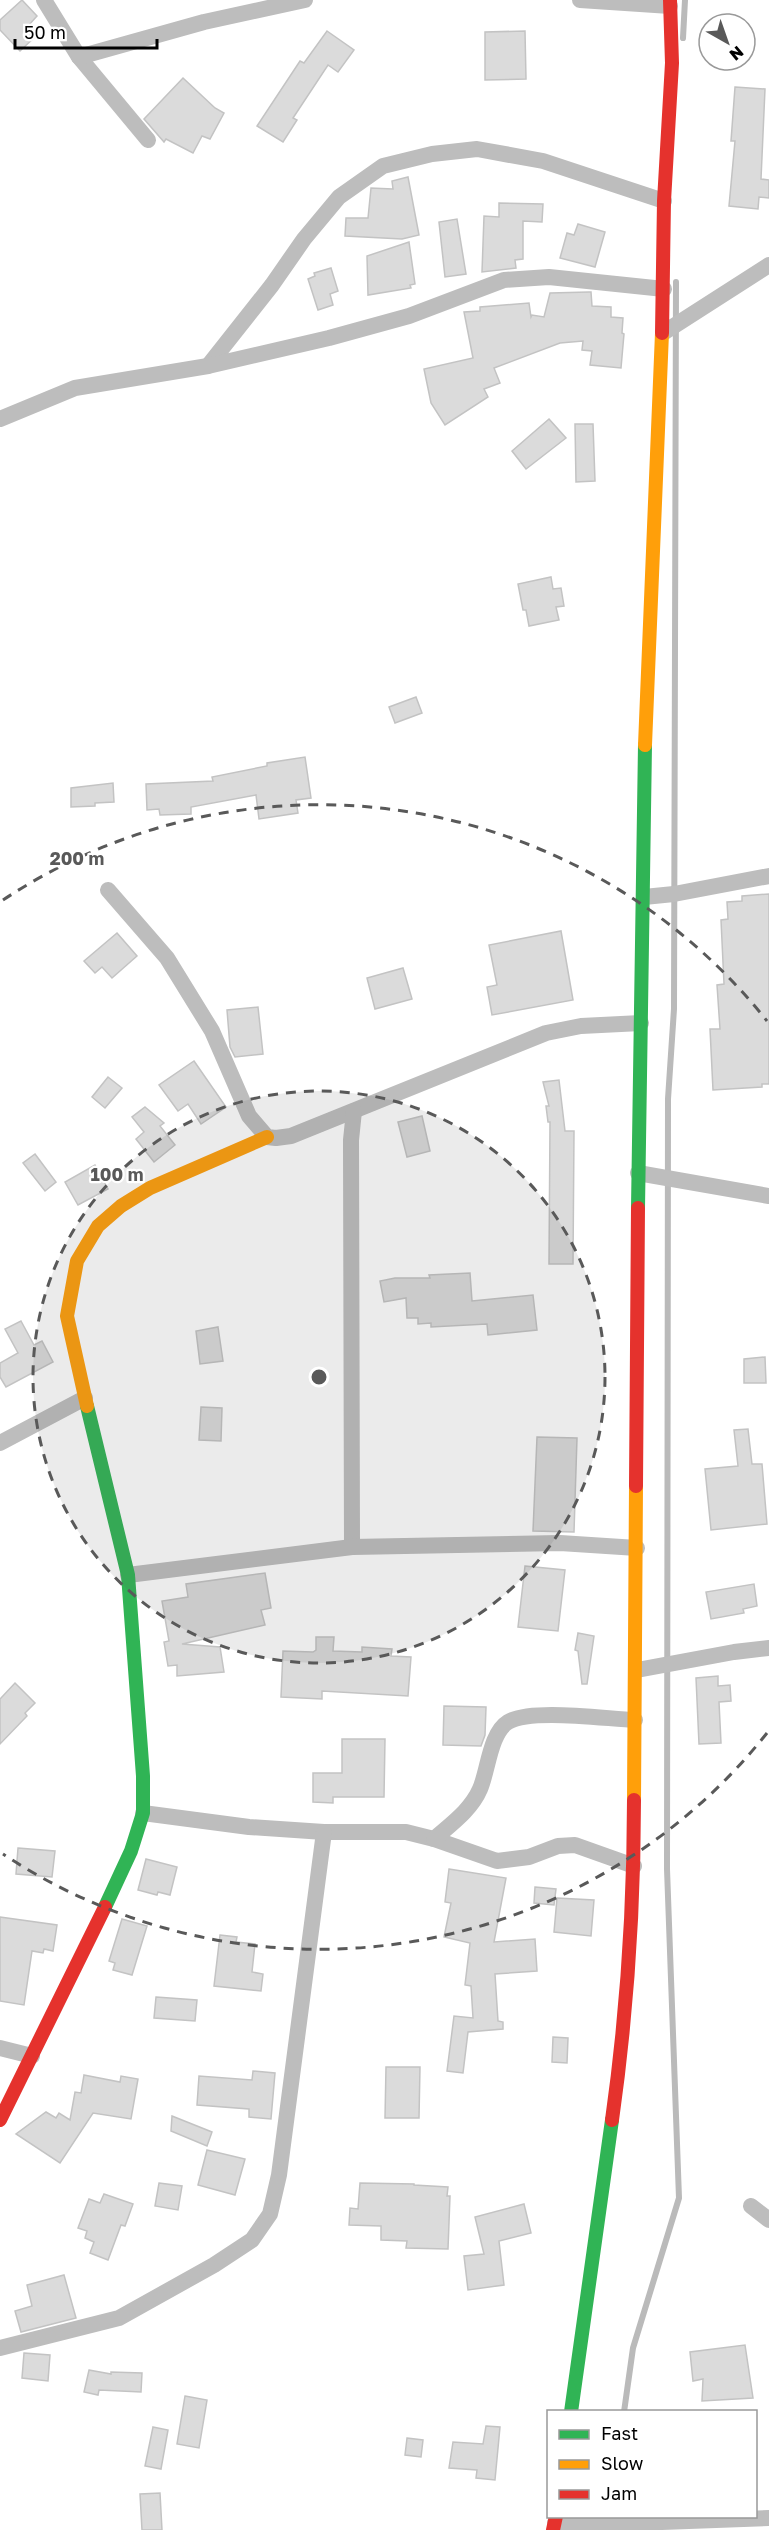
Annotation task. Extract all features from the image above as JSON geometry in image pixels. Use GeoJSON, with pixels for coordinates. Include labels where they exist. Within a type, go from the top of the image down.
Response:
{"type":"FeatureCollection","features":[{"type":"Feature","properties":{"kind":"main road"},"geometry":{"type":"LineString","coordinates":[[571,2410],[620,2071],[634,1866],[637,1670],[638,1173],[646,676],[663,333],[664,201],[672,63],[670,3]]}},
{"type":"Feature","properties":{"kind":"main road"},"geometry":{"type":"LineString","coordinates":[[0,2120],[77,1967],[131,1851],[143,1813],[143,1776],[128,1575],[68,1317],[76,1261],[98,1226],[121,1206],[150,1188],[267,1137]]}},
{"type":"Feature","properties":{"kind":"street"},"geometry":{"type":"LineString","coordinates":[[44,0],[79,57],[148,140]]}},
{"type":"Feature","properties":{"kind":"street"},"geometry":{"type":"LineString","coordinates":[[79,57],[204,22],[305,0]]}},
{"type":"Feature","properties":{"kind":"street"},"geometry":{"type":"LineString","coordinates":[[580,0],[670,3]]}},
{"type":"Feature","properties":{"kind":"street"},"geometry":{"type":"LineString","coordinates":[[208,366],[272,285],[304,239],[339,197],[383,166],[432,154],[477,149],[543,161],[664,201]]}},
{"type":"Feature","properties":{"kind":"street"},"geometry":{"type":"LineString","coordinates":[[663,333],[769,265]]}},
{"type":"Feature","properties":{"kind":"street"},"geometry":{"type":"LineString","coordinates":[[0,418],[75,388],[208,366],[329,339],[409,316],[504,280],[549,277],[664,289]]}},
{"type":"Feature","properties":{"kind":"street"},"geometry":{"type":"LineString","coordinates":[[644,897],[674,894],[769,876]]}},
{"type":"Feature","properties":{"kind":"street"},"geometry":{"type":"LineString","coordinates":[[108,890],[167,958],[212,1031],[249,1116],[267,1137],[291,1136],[546,1033],[581,1026],[641,1023]]}},
{"type":"Feature","properties":{"kind":"street"},"geometry":{"type":"LineString","coordinates":[[352,1547],[351,1140],[354,1111]]}},
{"type":"Feature","properties":{"kind":"street"},"geometry":{"type":"LineString","coordinates":[[328,1121],[351,1140]]}},
{"type":"Feature","properties":{"kind":"street"},"geometry":{"type":"LineString","coordinates":[[638,1173],[769,1196]]}},
{"type":"Feature","properties":{"kind":"street"},"geometry":{"type":"LineString","coordinates":[[0,1443],[85,1398]]}},
{"type":"Feature","properties":{"kind":"street"},"geometry":{"type":"LineString","coordinates":[[128,1575],[352,1547],[560,1544],[637,1548]]}},
{"type":"Feature","properties":{"kind":"street"},"geometry":{"type":"LineString","coordinates":[[637,1670],[734,1652],[769,1648]]}},
{"type":"Feature","properties":{"kind":"street"},"geometry":{"type":"LineString","coordinates":[[434,1839],[468,1808],[480,1789],[495,1741],[506,1723],[519,1717],[547,1715],[635,1720]]}},
{"type":"Feature","properties":{"kind":"street"},"geometry":{"type":"LineString","coordinates":[[143,1813],[249,1827],[324,1832],[406,1833],[434,1839],[496,1861],[529,1857],[558,1846],[575,1845],[634,1866]]}},
{"type":"Feature","properties":{"kind":"street"},"geometry":{"type":"LineString","coordinates":[[0,2348],[119,2318],[214,2265],[252,2240],[270,2214],[279,2175],[324,1832]]}},
{"type":"Feature","properties":{"kind":"street"},"geometry":{"type":"LineString","coordinates":[[0,2048],[32,2056]]}},
{"type":"Feature","properties":{"kind":"street"},"geometry":{"type":"LineString","coordinates":[[751,2206],[769,2220]]}},
{"type":"Feature","properties":{"kind":"street"},"geometry":{"type":"LineString","coordinates":[[555,2523],[608,2524],[769,2518]]}},
{"type":"Feature","properties":{"kind":"building"},"geometry":{"type":"Polygon","coordinates":[[[22,0],[37,16],[28,26],[37,35],[20,51],[0,30],[0,20],[22,0]]]}},
{"type":"Feature","properties":{"kind":"building"},"geometry":{"type":"Polygon","coordinates":[[[327,31],[354,50],[338,72],[328,65],[293,118],[297,120],[283,142],[257,126],[300,61],[304,63],[327,31]]]}},
{"type":"Feature","properties":{"kind":"building"},"geometry":{"type":"Polygon","coordinates":[[[525,31],[526,79],[485,80],[485,32],[525,31]]]}},
{"type":"Feature","properties":{"kind":"building"},"geometry":{"type":"Polygon","coordinates":[[[183,78],[215,108],[224,113],[210,139],[202,136],[193,153],[166,139],[164,142],[144,119],[183,78]]]}},
{"type":"Feature","properties":{"kind":"building"},"geometry":{"type":"Polygon","coordinates":[[[735,87],[765,89],[761,179],[769,180],[769,198],[759,197],[758,209],[729,206],[735,141],[731,141],[735,87]]]}},
{"type":"Feature","properties":{"kind":"building"},"geometry":{"type":"Polygon","coordinates":[[[408,177],[419,235],[402,239],[345,236],[346,218],[368,218],[371,188],[393,189],[392,181],[408,177]]]}},
{"type":"Feature","properties":{"kind":"building"},"geometry":{"type":"Polygon","coordinates":[[[499,203],[543,204],[542,222],[523,221],[523,259],[515,260],[516,268],[482,272],[484,216],[499,217],[499,203]]]}},
{"type":"Feature","properties":{"kind":"building"},"geometry":{"type":"Polygon","coordinates":[[[457,219],[466,274],[445,277],[439,222],[457,219]]]}},
{"type":"Feature","properties":{"kind":"building"},"geometry":{"type":"Polygon","coordinates":[[[578,224],[605,232],[595,267],[560,258],[567,233],[574,235],[578,224]]]}},
{"type":"Feature","properties":{"kind":"building"},"geometry":{"type":"Polygon","coordinates":[[[409,242],[415,284],[410,285],[411,288],[368,295],[367,256],[409,242]]]}},
{"type":"Feature","properties":{"kind":"building"},"geometry":{"type":"Polygon","coordinates":[[[331,268],[338,291],[330,294],[333,305],[318,310],[308,279],[315,276],[314,273],[331,268]]]}},
{"type":"Feature","properties":{"kind":"building"},"geometry":{"type":"Polygon","coordinates":[[[591,292],[592,306],[611,307],[611,317],[623,318],[621,368],[590,365],[592,351],[582,350],[583,341],[560,343],[494,368],[500,383],[484,389],[488,397],[445,425],[431,403],[424,369],[473,358],[464,312],[480,311],[480,307],[529,303],[531,317],[532,315],[544,317],[550,293],[591,292]]]}},
{"type":"Feature","properties":{"kind":"building"},"geometry":{"type":"Polygon","coordinates":[[[549,419],[566,438],[526,469],[512,451],[549,419]]]}},
{"type":"Feature","properties":{"kind":"building"},"geometry":{"type":"Polygon","coordinates":[[[575,424],[593,424],[595,481],[576,482],[575,424]]]}},
{"type":"Feature","properties":{"kind":"building"},"geometry":{"type":"Polygon","coordinates":[[[551,577],[553,589],[561,588],[564,606],[556,607],[559,620],[529,626],[518,584],[551,577]]]}},
{"type":"Feature","properties":{"kind":"building"},"geometry":{"type":"Polygon","coordinates":[[[416,697],[422,713],[395,723],[389,707],[416,697]]]}},
{"type":"Feature","properties":{"kind":"building"},"geometry":{"type":"Polygon","coordinates":[[[305,757],[311,798],[296,800],[298,813],[259,819],[256,795],[191,807],[191,814],[160,815],[159,809],[147,810],[146,784],[213,781],[212,777],[267,766],[267,763],[305,757]]]}},
{"type":"Feature","properties":{"kind":"building"},"geometry":{"type":"Polygon","coordinates":[[[113,783],[114,802],[71,807],[71,788],[113,783]]]}},
{"type":"Feature","properties":{"kind":"building"},"geometry":{"type":"Polygon","coordinates":[[[769,894],[769,1084],[762,1084],[762,1087],[713,1090],[710,1029],[720,1029],[717,985],[724,984],[721,920],[728,919],[727,902],[742,901],[742,896],[769,894]]]}},
{"type":"Feature","properties":{"kind":"building"},"geometry":{"type":"Polygon","coordinates":[[[561,931],[573,1000],[492,1015],[487,987],[497,985],[489,945],[561,931]]]}},
{"type":"Feature","properties":{"kind":"building"},"geometry":{"type":"Polygon","coordinates":[[[117,933],[137,956],[112,978],[102,967],[95,973],[84,961],[117,933]]]}},
{"type":"Feature","properties":{"kind":"building"},"geometry":{"type":"Polygon","coordinates":[[[403,968],[412,999],[375,1009],[367,978],[403,968]]]}},
{"type":"Feature","properties":{"kind":"building"},"geometry":{"type":"Polygon","coordinates":[[[258,1007],[263,1054],[235,1057],[230,1047],[227,1010],[258,1007]]]}},
{"type":"Feature","properties":{"kind":"building"},"geometry":{"type":"Polygon","coordinates":[[[194,1061],[226,1107],[201,1124],[188,1104],[178,1111],[159,1085],[194,1061]]]}},
{"type":"Feature","properties":{"kind":"building"},"geometry":{"type":"Polygon","coordinates":[[[108,1077],[122,1088],[105,1108],[92,1097],[108,1077]]]}},
{"type":"Feature","properties":{"kind":"building"},"geometry":{"type":"Polygon","coordinates":[[[559,1080],[565,1131],[574,1131],[573,1264],[549,1264],[550,1122],[548,1122],[546,1106],[549,1106],[543,1082],[559,1080]]]}},
{"type":"Feature","properties":{"kind":"building"},"geometry":{"type":"Polygon","coordinates":[[[145,1107],[164,1123],[160,1126],[175,1145],[154,1162],[136,1139],[144,1132],[132,1117],[145,1107]]]}},
{"type":"Feature","properties":{"kind":"building"},"geometry":{"type":"Polygon","coordinates":[[[422,1116],[430,1151],[407,1157],[398,1122],[422,1116]]]}},
{"type":"Feature","properties":{"kind":"building"},"geometry":{"type":"Polygon","coordinates":[[[35,1154],[56,1182],[45,1191],[23,1163],[35,1154]]]}},
{"type":"Feature","properties":{"kind":"building"},"geometry":{"type":"Polygon","coordinates":[[[95,1165],[108,1189],[78,1205],[65,1182],[95,1165]]]}},
{"type":"Feature","properties":{"kind":"building"},"geometry":{"type":"Polygon","coordinates":[[[470,1273],[472,1301],[533,1295],[537,1330],[488,1335],[487,1324],[431,1327],[431,1323],[418,1324],[418,1318],[407,1318],[406,1298],[384,1302],[380,1281],[470,1273]]]}},
{"type":"Feature","properties":{"kind":"building"},"geometry":{"type":"Polygon","coordinates":[[[21,1321],[34,1345],[42,1341],[53,1362],[6,1387],[0,1377],[0,1363],[18,1353],[5,1329],[21,1321]]]}},
{"type":"Feature","properties":{"kind":"building"},"geometry":{"type":"Polygon","coordinates":[[[218,1327],[223,1361],[200,1364],[196,1331],[218,1327]]]}},
{"type":"Feature","properties":{"kind":"building"},"geometry":{"type":"Polygon","coordinates":[[[765,1357],[766,1383],[744,1383],[744,1359],[765,1357]]]}},
{"type":"Feature","properties":{"kind":"building"},"geometry":{"type":"Polygon","coordinates":[[[201,1407],[222,1408],[221,1441],[199,1440],[201,1407]]]}},
{"type":"Feature","properties":{"kind":"building"},"geometry":{"type":"Polygon","coordinates":[[[748,1429],[752,1464],[762,1464],[767,1524],[711,1530],[705,1469],[738,1466],[734,1430],[748,1429]]]}},
{"type":"Feature","properties":{"kind":"building"},"geometry":{"type":"Polygon","coordinates":[[[537,1437],[577,1438],[574,1532],[533,1531],[537,1437]]]}},
{"type":"Feature","properties":{"kind":"building"},"geometry":{"type":"Polygon","coordinates":[[[525,1566],[565,1570],[558,1631],[518,1627],[525,1566]]]}},
{"type":"Feature","properties":{"kind":"building"},"geometry":{"type":"Polygon","coordinates":[[[265,1573],[271,1608],[261,1610],[265,1625],[182,1644],[220,1647],[224,1672],[177,1676],[177,1665],[168,1666],[164,1642],[169,1641],[162,1601],[188,1597],[186,1584],[265,1573]]]}},
{"type":"Feature","properties":{"kind":"building"},"geometry":{"type":"Polygon","coordinates":[[[754,1584],[757,1606],[743,1609],[744,1613],[711,1619],[706,1592],[754,1584]]]}},
{"type":"Feature","properties":{"kind":"building"},"geometry":{"type":"Polygon","coordinates":[[[578,1633],[594,1636],[587,1684],[582,1684],[578,1651],[575,1650],[578,1633]]]}},
{"type":"Feature","properties":{"kind":"building"},"geometry":{"type":"Polygon","coordinates":[[[316,1637],[334,1637],[333,1651],[362,1652],[362,1647],[392,1649],[391,1656],[411,1657],[408,1696],[322,1691],[322,1699],[281,1697],[283,1651],[313,1652],[316,1650],[316,1637]]]}},
{"type":"Feature","properties":{"kind":"building"},"geometry":{"type":"Polygon","coordinates":[[[718,1676],[718,1686],[730,1685],[731,1701],[719,1702],[721,1743],[699,1744],[696,1678],[718,1676]]]}},
{"type":"Feature","properties":{"kind":"building"},"geometry":{"type":"Polygon","coordinates":[[[15,1683],[35,1703],[25,1713],[27,1716],[0,1744],[0,1699],[15,1683]]]}},
{"type":"Feature","properties":{"kind":"building"},"geometry":{"type":"Polygon","coordinates":[[[444,1706],[486,1707],[485,1735],[481,1746],[443,1745],[444,1706]]]}},
{"type":"Feature","properties":{"kind":"building"},"geometry":{"type":"Polygon","coordinates":[[[342,1739],[385,1739],[384,1797],[333,1797],[333,1803],[313,1802],[313,1773],[342,1773],[342,1739]]]}},
{"type":"Feature","properties":{"kind":"building"},"geometry":{"type":"Polygon","coordinates":[[[18,1848],[55,1851],[52,1877],[16,1874],[18,1848]]]}},
{"type":"Feature","properties":{"kind":"building"},"geometry":{"type":"Polygon","coordinates":[[[146,1859],[177,1867],[170,1895],[158,1892],[157,1895],[138,1890],[146,1859]]]}},
{"type":"Feature","properties":{"kind":"building"},"geometry":{"type":"Polygon","coordinates":[[[449,1869],[506,1878],[494,1942],[535,1939],[537,1971],[495,1974],[498,2021],[503,2022],[503,2029],[468,2032],[463,2073],[447,2071],[454,2016],[473,2018],[471,1986],[465,1985],[470,1943],[444,1937],[451,1903],[445,1902],[449,1869]]]}},
{"type":"Feature","properties":{"kind":"building"},"geometry":{"type":"Polygon","coordinates":[[[535,1887],[556,1889],[554,1905],[534,1903],[535,1887]]]}},
{"type":"Feature","properties":{"kind":"building"},"geometry":{"type":"Polygon","coordinates":[[[557,1898],[594,1900],[591,1936],[554,1932],[557,1898]]]}},
{"type":"Feature","properties":{"kind":"building"},"geometry":{"type":"Polygon","coordinates":[[[0,1917],[57,1925],[53,1951],[44,1949],[43,1953],[32,1951],[24,2005],[0,2001],[0,1917]]]}},
{"type":"Feature","properties":{"kind":"building"},"geometry":{"type":"Polygon","coordinates":[[[122,1919],[147,1926],[132,1975],[113,1970],[115,1963],[109,1961],[122,1919]]]}},
{"type":"Feature","properties":{"kind":"building"},"geometry":{"type":"Polygon","coordinates":[[[220,1935],[237,1937],[236,1942],[255,1944],[252,1972],[263,1974],[261,1991],[214,1986],[220,1935]]]}},
{"type":"Feature","properties":{"kind":"building"},"geometry":{"type":"Polygon","coordinates":[[[156,1997],[197,2000],[195,2021],[154,2018],[156,1997]]]}},
{"type":"Feature","properties":{"kind":"building"},"geometry":{"type":"Polygon","coordinates":[[[553,2037],[568,2038],[567,2063],[552,2062],[553,2037]]]}},
{"type":"Feature","properties":{"kind":"building"},"geometry":{"type":"Polygon","coordinates":[[[386,2067],[420,2067],[419,2118],[385,2118],[386,2067]]]}},
{"type":"Feature","properties":{"kind":"building"},"geometry":{"type":"Polygon","coordinates":[[[253,2071],[275,2073],[271,2119],[249,2117],[249,2109],[197,2105],[199,2076],[252,2080],[253,2071]]]}},
{"type":"Feature","properties":{"kind":"building"},"geometry":{"type":"Polygon","coordinates":[[[84,2075],[120,2082],[121,2076],[138,2079],[131,2119],[93,2113],[60,2163],[16,2134],[46,2112],[56,2118],[59,2113],[70,2120],[75,2092],[81,2093],[84,2075]]]}},
{"type":"Feature","properties":{"kind":"building"},"geometry":{"type":"Polygon","coordinates":[[[172,2116],[212,2132],[207,2146],[171,2131],[172,2116]]]}},
{"type":"Feature","properties":{"kind":"building"},"geometry":{"type":"Polygon","coordinates":[[[207,2150],[245,2159],[235,2195],[198,2185],[207,2150]]]}},
{"type":"Feature","properties":{"kind":"building"},"geometry":{"type":"Polygon","coordinates":[[[159,2183],[182,2186],[178,2210],[155,2206],[159,2183]]]}},
{"type":"Feature","properties":{"kind":"building"},"geometry":{"type":"Polygon","coordinates":[[[360,2183],[448,2187],[447,2196],[450,2196],[448,2249],[406,2248],[407,2241],[381,2240],[381,2226],[349,2225],[350,2208],[358,2209],[360,2183]]]}},
{"type":"Feature","properties":{"kind":"building"},"geometry":{"type":"Polygon","coordinates":[[[104,2194],[133,2204],[125,2226],[121,2225],[108,2260],[90,2253],[94,2242],[85,2238],[87,2231],[78,2228],[89,2199],[100,2203],[104,2194]]]}},
{"type":"Feature","properties":{"kind":"building"},"geometry":{"type":"Polygon","coordinates":[[[524,2204],[531,2233],[499,2241],[504,2285],[468,2290],[464,2256],[484,2254],[475,2217],[524,2204]]]}},
{"type":"Feature","properties":{"kind":"building"},"geometry":{"type":"Polygon","coordinates":[[[64,2275],[76,2318],[21,2332],[15,2311],[32,2306],[27,2285],[64,2275]]]}},
{"type":"Feature","properties":{"kind":"building"},"geometry":{"type":"Polygon","coordinates":[[[745,2345],[753,2398],[702,2401],[703,2379],[693,2381],[690,2352],[745,2345]]]}},
{"type":"Feature","properties":{"kind":"building"},"geometry":{"type":"Polygon","coordinates":[[[24,2353],[50,2355],[48,2381],[22,2378],[24,2353]]]}},
{"type":"Feature","properties":{"kind":"building"},"geometry":{"type":"Polygon","coordinates":[[[89,2370],[111,2374],[111,2372],[142,2373],[141,2392],[99,2390],[98,2395],[84,2392],[89,2370]]]}},
{"type":"Feature","properties":{"kind":"building"},"geometry":{"type":"Polygon","coordinates":[[[185,2396],[207,2400],[199,2448],[177,2444],[185,2396]]]}},
{"type":"Feature","properties":{"kind":"building"},"geometry":{"type":"Polygon","coordinates":[[[486,2426],[500,2427],[495,2480],[476,2478],[477,2470],[449,2468],[453,2442],[483,2444],[486,2426]]]}},
{"type":"Feature","properties":{"kind":"building"},"geometry":{"type":"Polygon","coordinates":[[[153,2427],[168,2430],[161,2469],[145,2466],[153,2427]]]}},
{"type":"Feature","properties":{"kind":"building"},"geometry":{"type":"Polygon","coordinates":[[[407,2438],[423,2440],[421,2457],[405,2455],[407,2438]]]}},
{"type":"Feature","properties":{"kind":"building"},"geometry":{"type":"Polygon","coordinates":[[[160,2493],[162,2530],[142,2530],[140,2494],[160,2493]]]}},
{"type":"Feature","properties":{"kind":"waterway"},"geometry":{"type":"LineString","coordinates":[[683,38],[685,0]]}},
{"type":"Feature","properties":{"kind":"waterway"},"geometry":{"type":"LineString","coordinates":[[624,2410],[633,2348],[679,2198],[667,1869],[668,1099],[674,1009],[676,282]]}},
{"type":"Feature","properties":{"kind":"traffic: fast"},"geometry":{"type":"LineString","coordinates":[[638,1208],[645,745]]}},
{"type":"Feature","properties":{"kind":"traffic: fast"},"geometry":{"type":"LineString","coordinates":[[87,1406],[128,1575],[143,1776],[143,1813],[131,1851],[105,1907]]}},
{"type":"Feature","properties":{"kind":"traffic: fast"},"geometry":{"type":"LineString","coordinates":[[571,2410],[612,2120]]}},
{"type":"Feature","properties":{"kind":"traffic: slow"},"geometry":{"type":"LineString","coordinates":[[645,745],[662,333]]}},
{"type":"Feature","properties":{"kind":"traffic: slow"},"geometry":{"type":"LineString","coordinates":[[87,1406],[67,1316],[77,1261],[98,1226],[121,1206],[150,1188],[267,1137]]}},
{"type":"Feature","properties":{"kind":"traffic: slow"},"geometry":{"type":"LineString","coordinates":[[634,1800],[636,1486]]}},
{"type":"Feature","properties":{"kind":"traffic: jam"},"geometry":{"type":"LineString","coordinates":[[662,333],[664,201],[672,63],[670,0]]}},
{"type":"Feature","properties":{"kind":"traffic: jam"},"geometry":{"type":"LineString","coordinates":[[636,1486],[638,1208]]}},
{"type":"Feature","properties":{"kind":"traffic: jam"},"geometry":{"type":"LineString","coordinates":[[612,2120],[629,1960],[634,1800]]}},
{"type":"Feature","properties":{"kind":"traffic: jam"},"geometry":{"type":"LineString","coordinates":[[0,2120],[105,1907]]}},
{"type":"Feature","properties":{"kind":"traffic: jam"},"geometry":{"type":"LineString","coordinates":[[553,2530],[556,2518]]}}]}
